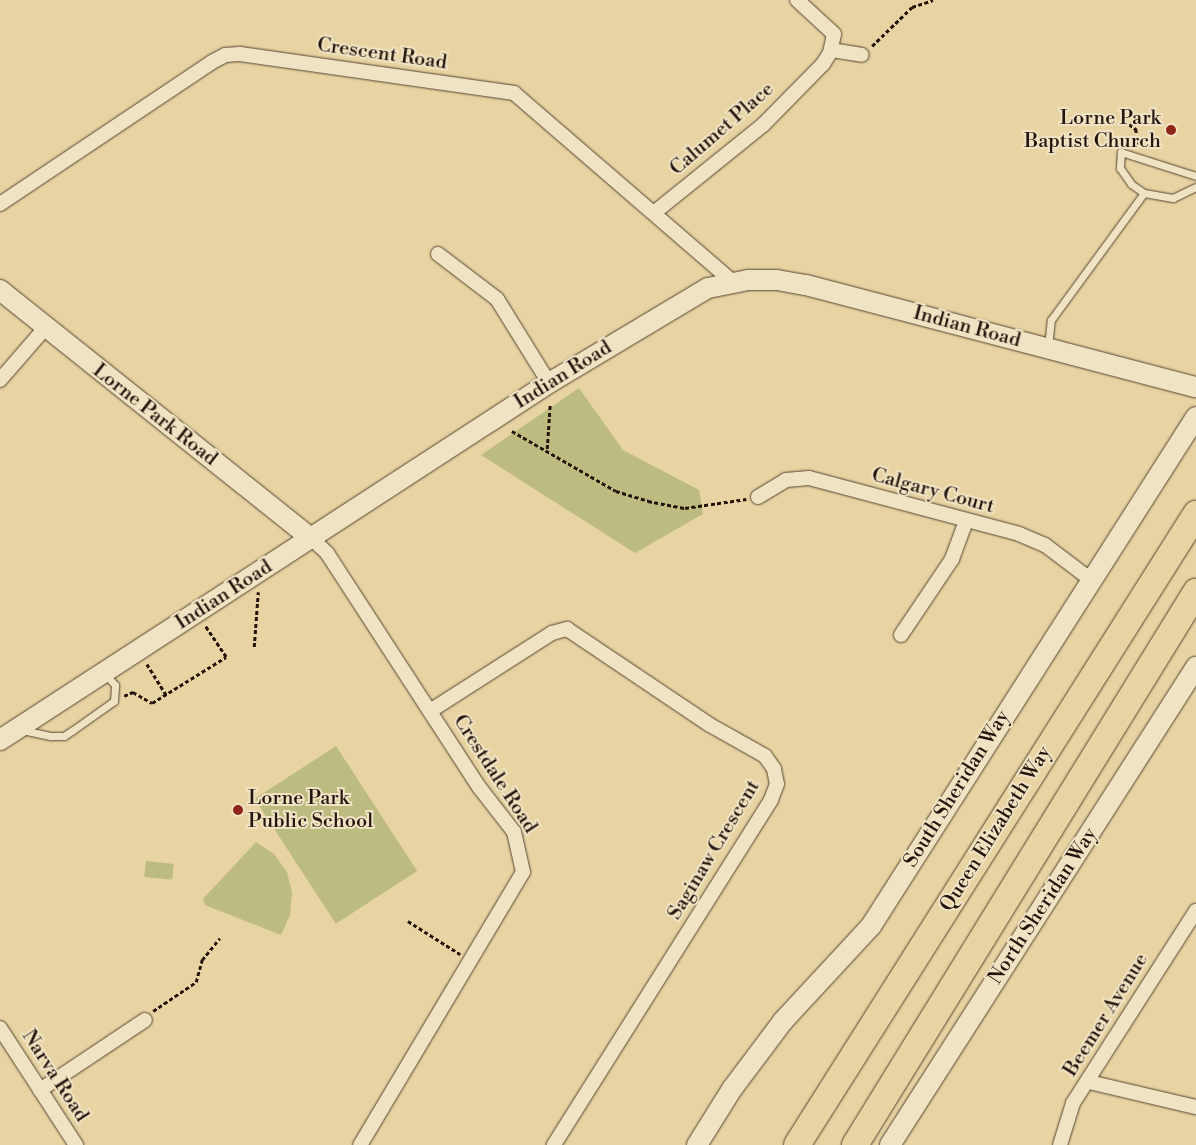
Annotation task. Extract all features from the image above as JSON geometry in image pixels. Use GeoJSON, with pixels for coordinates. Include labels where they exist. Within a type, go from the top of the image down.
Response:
{"type":"FeatureCollection","features":[{"type":"Feature","properties":{"kind":"highway","name":"Queen Elizabeth Way"},"geometry":{"type":"LineString","coordinates":[[797,1145],[1196,514]]}},
{"type":"Feature","properties":{"kind":"highway"},"geometry":{"type":"LineString","coordinates":[[855,1145],[1196,592]]}},
{"type":"Feature","properties":{"kind":"street"},"geometry":{"type":"LineString","coordinates":[[797,0],[834,34],[831,50],[862,56]]}},
{"type":"Feature","properties":{"kind":"street","name":"Calumet Place"},"geometry":{"type":"LineString","coordinates":[[655,212],[763,125],[823,64],[831,50]]}},
{"type":"Feature","properties":{"kind":"street","name":"Crescent Road"},"geometry":{"type":"LineString","coordinates":[[0,204],[212,62],[225,55],[240,54],[514,93],[655,212],[733,282]]}},
{"type":"Feature","properties":{"kind":"street"},"geometry":{"type":"LineString","coordinates":[[438,254],[498,299],[549,383]]}},
{"type":"Feature","properties":{"kind":"street","name":"Indian Road"},"geometry":{"type":"LineString","coordinates":[[0,740],[103,671],[549,383],[650,320],[708,288],[733,282],[777,280],[806,285],[1196,387]]}},
{"type":"Feature","properties":{"kind":"street","name":"Lorne Park Road"},"geometry":{"type":"LineString","coordinates":[[0,290],[45,328],[311,538]]}},
{"type":"Feature","properties":{"kind":"street"},"geometry":{"type":"LineString","coordinates":[[0,380],[45,328]]}},
{"type":"Feature","properties":{"kind":"street","name":"South Sheridan Way"},"geometry":{"type":"LineString","coordinates":[[697,1145],[732,1089],[783,1021],[871,926],[1090,579],[1196,417]]}},
{"type":"Feature","properties":{"kind":"street","name":"Calgary Court"},"geometry":{"type":"LineString","coordinates":[[758,497],[786,480],[809,478],[1019,534],[1045,545],[1090,579]]}},
{"type":"Feature","properties":{"kind":"street"},"geometry":{"type":"LineString","coordinates":[[901,635],[952,559],[966,521]]}},
{"type":"Feature","properties":{"kind":"street","name":"Crestdale Road"},"geometry":{"type":"LineString","coordinates":[[311,538],[327,553],[479,788],[514,832],[522,859],[523,872],[518,884],[360,1145]]}},
{"type":"Feature","properties":{"kind":"street","name":"Saginaw Crescent"},"geometry":{"type":"LineString","coordinates":[[430,711],[552,633],[567,629],[710,725],[765,756],[774,769],[777,784],[771,800],[554,1145]]}},
{"type":"Feature","properties":{"kind":"street","name":"North Sheridan Way"},"geometry":{"type":"LineString","coordinates":[[890,1145],[1196,667]]}},
{"type":"Feature","properties":{"kind":"street","name":"Beemer Avenue"},"geometry":{"type":"LineString","coordinates":[[1060,1145],[1073,1103],[1089,1082],[1195,914]]}},
{"type":"Feature","properties":{"kind":"street"},"geometry":{"type":"LineString","coordinates":[[40,1090],[145,1020]]}},
{"type":"Feature","properties":{"kind":"street","name":"Narva Road"},"geometry":{"type":"LineString","coordinates":[[0,1028],[76,1145]]}},
{"type":"Feature","properties":{"kind":"street"},"geometry":{"type":"LineString","coordinates":[[1089,1082],[1196,1107]]}},
{"type":"Feature","properties":{"kind":"lane"},"geometry":{"type":"LineString","coordinates":[[1196,176],[1121,152],[1120,168],[1131,184],[1144,193],[1173,198],[1196,187]]}},
{"type":"Feature","properties":{"kind":"lane"},"geometry":{"type":"LineString","coordinates":[[1048,348],[1051,320],[1144,193]]}},
{"type":"Feature","properties":{"kind":"lane"},"geometry":{"type":"LineString","coordinates":[[17,728],[64,736],[114,701],[115,685],[103,671]]}},
{"type":"Feature","properties":{"kind":"path"},"geometry":{"type":"LineString","coordinates":[[862,56],[912,7],[933,0]]}},
{"type":"Feature","properties":{"kind":"path"},"geometry":{"type":"LineString","coordinates":[[1128,124],[1136,129],[1139,158]]}},
{"type":"Feature","properties":{"kind":"path"},"geometry":{"type":"LineString","coordinates":[[547,449],[550,404]]}},
{"type":"Feature","properties":{"kind":"path"},"geometry":{"type":"LineString","coordinates":[[512,431],[547,449],[616,491],[648,501],[685,508],[758,497]]}},
{"type":"Feature","properties":{"kind":"path"},"geometry":{"type":"LineString","coordinates":[[254,648],[258,592]]}},
{"type":"Feature","properties":{"kind":"path"},"geometry":{"type":"LineString","coordinates":[[114,701],[133,692],[152,703],[226,657],[205,626]]}},
{"type":"Feature","properties":{"kind":"path"},"geometry":{"type":"LineString","coordinates":[[147,664],[166,695]]}},
{"type":"Feature","properties":{"kind":"path"},"geometry":{"type":"LineString","coordinates":[[408,921],[472,962]]}},
{"type":"Feature","properties":{"kind":"path"},"geometry":{"type":"LineString","coordinates":[[145,1020],[196,982],[202,960],[220,938]]}},
{"type":"Feature","properties":{"kind":"shaded area"},"geometry":{"type":"Polygon","coordinates":[[[579,388],[623,450],[699,490],[703,514],[635,553],[481,455],[579,388]]]}},
{"type":"Feature","properties":{"kind":"shaded area"},"geometry":{"type":"Polygon","coordinates":[[[336,746],[417,871],[336,924],[255,799],[336,746]]]}},
{"type":"Feature","properties":{"kind":"shaded area"},"geometry":{"type":"Polygon","coordinates":[[[256,842],[274,854],[287,872],[292,893],[290,915],[281,935],[205,905],[203,899],[256,842]]]}},
{"type":"Feature","properties":{"kind":"shaded area"},"geometry":{"type":"Polygon","coordinates":[[[146,861],[174,864],[172,880],[144,877],[146,861]]]}},
{"type":"Feature","properties":{"kind":"place","name":"Lorne Park Baptist Church"},"geometry":{"type":"Point","coordinates":[1171,130]}},
{"type":"Feature","properties":{"kind":"place","name":"Lorne Park Public School"},"geometry":{"type":"Point","coordinates":[238,810]}}]}
